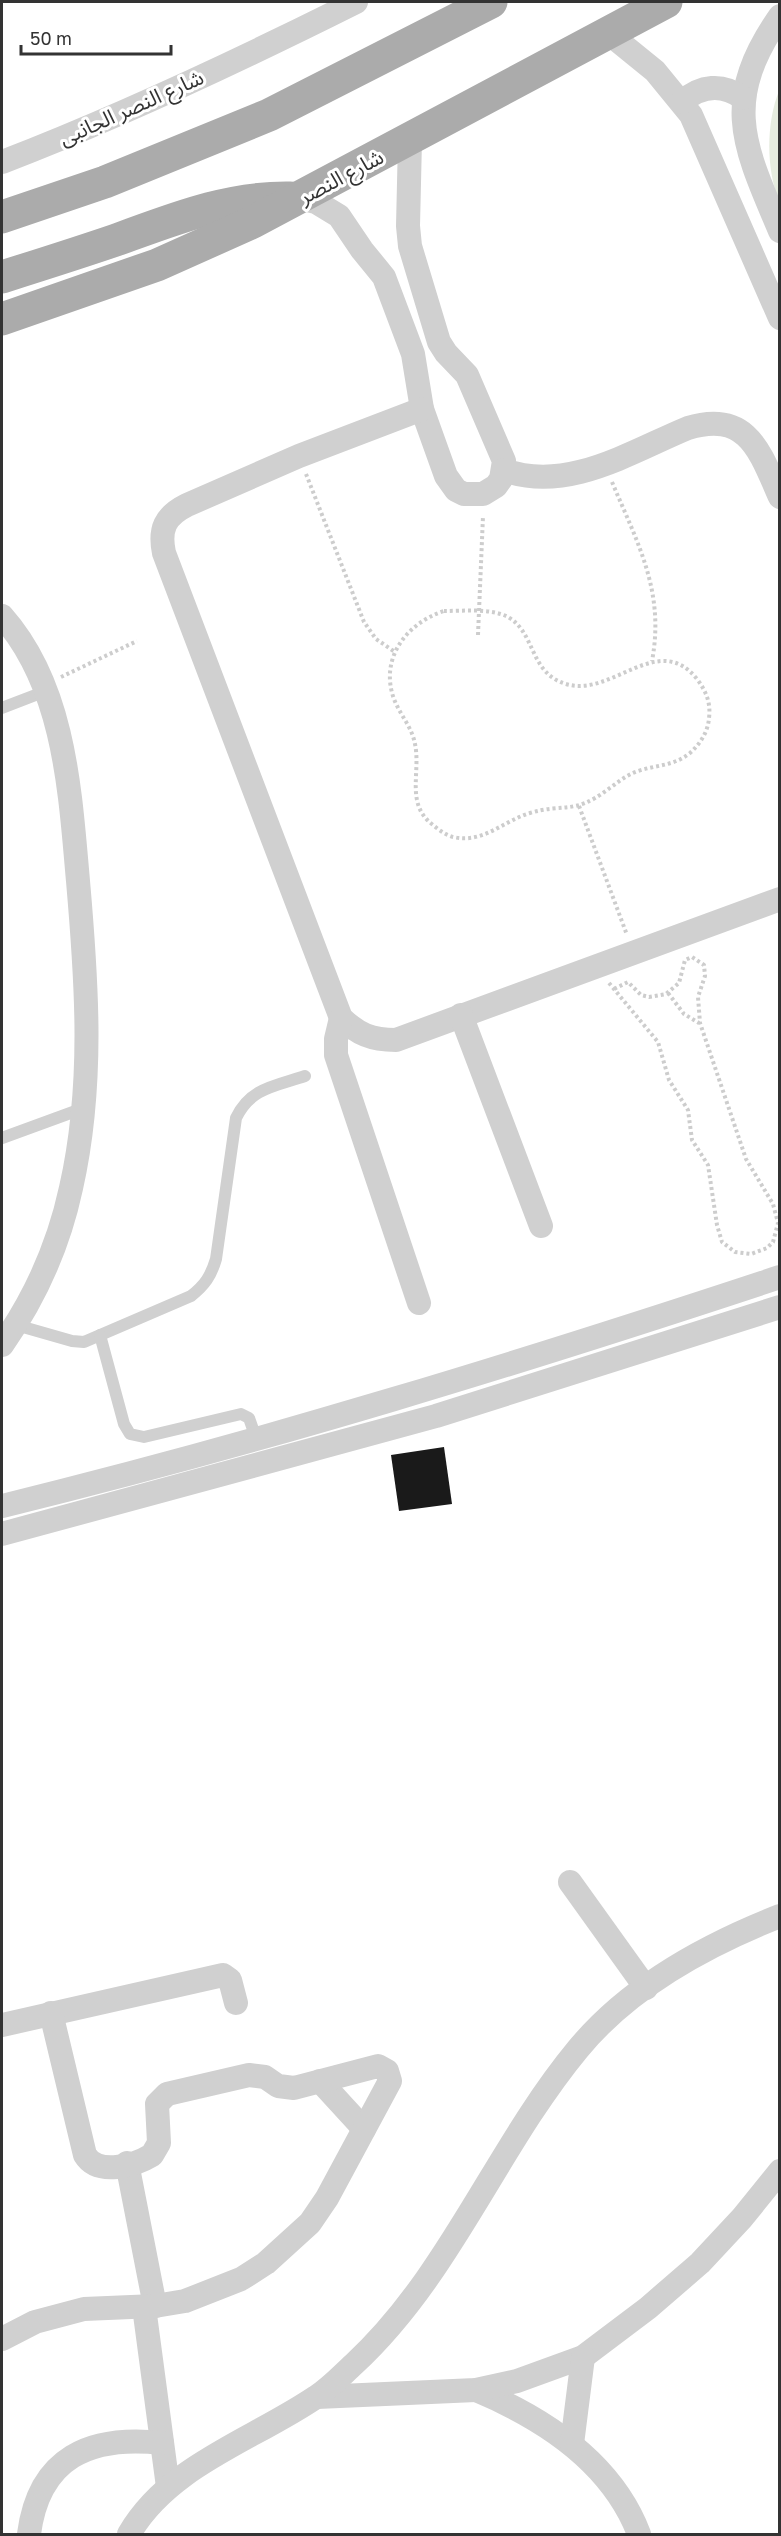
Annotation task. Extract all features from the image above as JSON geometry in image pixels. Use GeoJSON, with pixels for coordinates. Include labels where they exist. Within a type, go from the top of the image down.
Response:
{"type":"FeatureCollection","features":[{"type":"Feature","properties":{"kind":"main road"},"geometry":{"type":"LineString","coordinates":[[2,217],[105,182],[269,115],[490,2]]}},
{"type":"Feature","properties":{"kind":"main road","name":"شارع النصر"},"geometry":{"type":"LineString","coordinates":[[2,319],[157,265],[300,198],[666,2]]}},
{"type":"Feature","properties":{"kind":"main road"},"geometry":{"type":"LineString","coordinates":[[2,277],[202,209],[246,200],[300,198]]}},
{"type":"Feature","properties":{"kind":"street","name":"شارع النصر الجانبى"},"geometry":{"type":"LineString","coordinates":[[2,162],[166,92],[356,2]]}},
{"type":"Feature","properties":{"kind":"street"},"geometry":{"type":"LineString","coordinates":[[780,16],[765,36],[751,66],[743,98],[742,117],[748,156],[780,231]]}},
{"type":"Feature","properties":{"kind":"street"},"geometry":{"type":"LineString","coordinates":[[607,32],[648,64],[682,102],[699,129],[780,318]]}},
{"type":"Feature","properties":{"kind":"street"},"geometry":{"type":"LineString","coordinates":[[682,102],[690,95],[710,87],[728,89],[743,98]]}},
{"type":"Feature","properties":{"kind":"street"},"geometry":{"type":"LineString","coordinates":[[300,198],[316,202],[339,216],[362,250],[378,268],[389,286],[415,364],[422,409],[450,484],[464,494],[483,494],[496,486],[504,470],[502,453],[467,375],[439,342],[413,254],[408,226],[410,140]]}},
{"type":"Feature","properties":{"kind":"street"},"geometry":{"type":"LineString","coordinates":[[378,268],[413,254]]}},
{"type":"Feature","properties":{"kind":"street"},"geometry":{"type":"LineString","coordinates":[[415,364],[446,353]]}},
{"type":"Feature","properties":{"kind":"street"},"geometry":{"type":"LineString","coordinates":[[422,409],[299,456],[174,512],[164,524],[161,538],[168,564],[341,1017],[356,1032],[365,1036],[375,1040],[396,1040],[780,899]]}},
{"type":"Feature","properties":{"kind":"street"},"geometry":{"type":"LineString","coordinates":[[504,470],[528,478],[556,478],[604,464],[688,428],[704,423],[720,423],[743,433],[760,450],[780,497]]}},
{"type":"Feature","properties":{"kind":"street"},"geometry":{"type":"LineString","coordinates":[[2,616],[19,637],[44,688],[58,731],[67,784],[80,907],[88,1027],[84,1108],[71,1189],[58,1236],[39,1282],[16,1325],[2,1345]]}},
{"type":"Feature","properties":{"kind":"street"},"geometry":{"type":"LineString","coordinates":[[461,1015],[541,1226]]}},
{"type":"Feature","properties":{"kind":"street"},"geometry":{"type":"LineString","coordinates":[[341,1017],[336,1039],[336,1055],[419,1303]]}},
{"type":"Feature","properties":{"kind":"street"},"geometry":{"type":"LineString","coordinates":[[2,1506],[123,1477],[260,1437],[599,1337],[780,1277]]}},
{"type":"Feature","properties":{"kind":"street"},"geometry":{"type":"LineString","coordinates":[[2,1534],[436,1416],[780,1307]]}},
{"type":"Feature","properties":{"kind":"street"},"geometry":{"type":"LineString","coordinates":[[260,1437],[272,1461]]}},
{"type":"Feature","properties":{"kind":"street"},"geometry":{"type":"LineString","coordinates":[[570,1882],[646,1988]]}},
{"type":"Feature","properties":{"kind":"street"},"geometry":{"type":"LineString","coordinates":[[129,2535],[168,2487],[317,2397],[356,2362],[395,2319],[424,2282],[464,2223],[525,2121],[579,2048],[621,2006],[685,1961],[780,1916]]}},
{"type":"Feature","properties":{"kind":"street"},"geometry":{"type":"LineString","coordinates":[[2,2025],[223,1975],[230,1980],[236,2003]]}},
{"type":"Feature","properties":{"kind":"street"},"geometry":{"type":"LineString","coordinates":[[2,2339],[35,2322],[59,2314],[109,2306],[150,2306],[214,2292],[250,2274],[290,2245],[327,2198],[390,2081],[387,2071],[378,2066],[285,2088],[265,2077],[249,2075],[167,2094],[157,2104],[159,2143],[156,2150],[146,2159],[102,2168],[90,2162],[85,2155],[51,2013]]}},
{"type":"Feature","properties":{"kind":"street"},"geometry":{"type":"LineString","coordinates":[[320,2081],[364,2129]]}},
{"type":"Feature","properties":{"kind":"street"},"geometry":{"type":"LineString","coordinates":[[128,2163],[150,2306],[168,2487]]}},
{"type":"Feature","properties":{"kind":"street"},"geometry":{"type":"LineString","coordinates":[[317,2397],[476,2390],[517,2381],[583,2357],[648,2308],[700,2262],[742,2218],[780,2171]]}},
{"type":"Feature","properties":{"kind":"street"},"geometry":{"type":"LineString","coordinates":[[573,2444],[583,2357]]}},
{"type":"Feature","properties":{"kind":"street"},"geometry":{"type":"LineString","coordinates":[[476,2390],[514,2406],[573,2444],[617,2492],[633,2519],[639,2535]]}},
{"type":"Feature","properties":{"kind":"street"},"geometry":{"type":"LineString","coordinates":[[29,2535],[31,2513],[39,2493],[52,2474],[69,2459],[90,2448],[112,2441],[162,2444]]}},
{"type":"Feature","properties":{"kind":"lane"},"geometry":{"type":"LineString","coordinates":[[2,708],[44,688]]}},
{"type":"Feature","properties":{"kind":"lane"},"geometry":{"type":"LineString","coordinates":[[16,1325],[72,1341],[84,1342],[191,1296],[203,1287],[216,1259],[236,1118],[242,1105],[251,1095],[304,1076]]}},
{"type":"Feature","properties":{"kind":"lane"},"geometry":{"type":"LineString","coordinates":[[2,1138],[84,1108]]}},
{"type":"Feature","properties":{"kind":"lane"},"geometry":{"type":"LineString","coordinates":[[100,1335],[124,1424],[130,1434],[144,1437],[241,1413],[249,1418],[260,1437]]}},
{"type":"Feature","properties":{"kind":"path"},"geometry":{"type":"LineString","coordinates":[[299,456],[364,621],[376,639],[395,652]]}},
{"type":"Feature","properties":{"kind":"path"},"geometry":{"type":"LineString","coordinates":[[604,464],[651,579],[656,614],[652,661]]}},
{"type":"Feature","properties":{"kind":"path"},"geometry":{"type":"LineString","coordinates":[[478,635],[483,494]]}},
{"type":"Feature","properties":{"kind":"path"},"geometry":{"type":"LineString","coordinates":[[444,611],[499,614],[514,622],[539,665],[547,674],[564,684],[582,687],[599,685],[652,661],[674,663],[684,668],[701,684],[710,708],[707,729],[703,738],[682,758],[628,775],[594,800],[579,806],[535,811],[511,820],[491,832],[471,838],[450,836],[429,822],[416,798],[415,744],[397,706],[391,686],[390,673],[395,652],[404,636],[414,626],[434,614],[444,611]]}},
{"type":"Feature","properties":{"kind":"path"},"geometry":{"type":"LineString","coordinates":[[44,688],[137,641]]}},
{"type":"Feature","properties":{"kind":"path"},"geometry":{"type":"LineString","coordinates":[[579,806],[633,953]]}},
{"type":"Feature","properties":{"kind":"path"},"geometry":{"type":"LineString","coordinates":[[594,967],[653,1032],[662,1052],[669,1080],[688,1110],[693,1140],[708,1165],[717,1225],[723,1242],[735,1252],[751,1254],[767,1248],[773,1242],[778,1223],[777,1213],[746,1159],[700,1023],[698,997],[705,976],[701,961],[693,957],[685,960],[679,983],[668,993],[649,997],[641,995],[628,982],[614,989]]}},
{"type":"Feature","properties":{"kind":"path"},"geometry":{"type":"LineString","coordinates":[[668,993],[684,1014],[700,1023]]}},
{"type":"Feature","properties":{"kind":"shaded area"},"geometry":{"type":"Polygon","coordinates":[[[779,91],[779,201],[772,175],[769,146],[772,117],[779,91]]]}},
{"type":"Feature","properties":{"kind":"building"},"geometry":{"type":"Polygon","coordinates":[[[444,1447],[452,1504],[399,1511],[391,1455],[444,1447]]]}}]}
